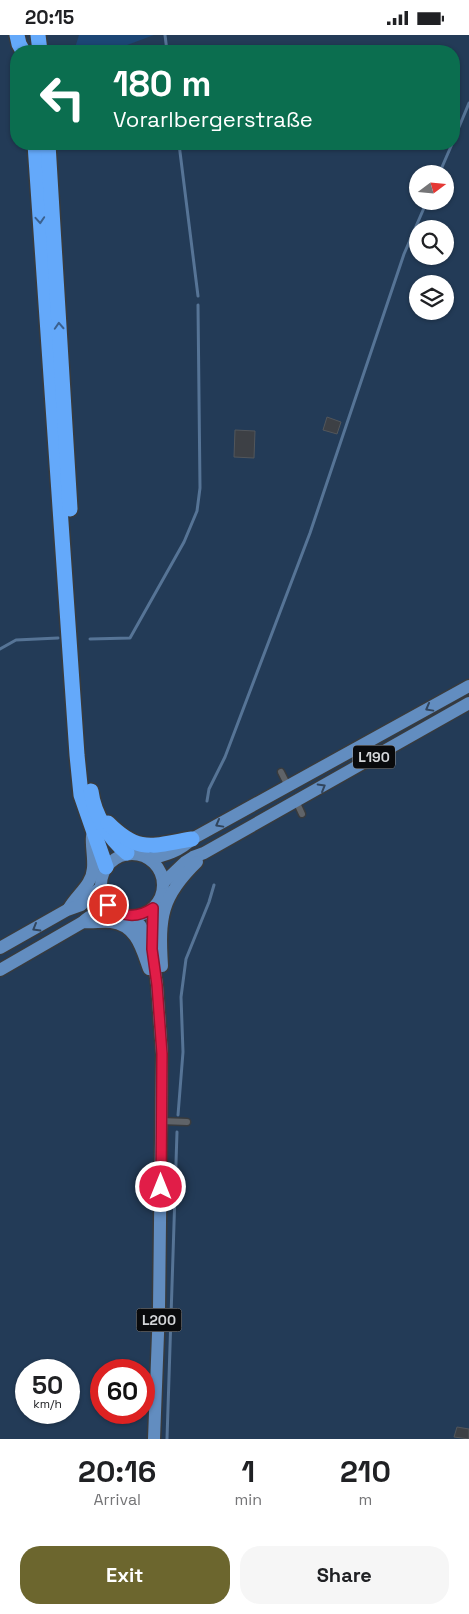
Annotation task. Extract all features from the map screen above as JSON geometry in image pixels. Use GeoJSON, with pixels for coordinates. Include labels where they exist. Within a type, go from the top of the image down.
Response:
{"type":"FeatureCollection","features":[{"type":"Feature","properties":{"kind":"highway"},"geometry":{"type":"LineString","coordinates":[[35,150],[77,755],[81,795],[106,867]]}},
{"type":"Feature","properties":{"kind":"highway"},"geometry":{"type":"LineString","coordinates":[[48,150],[81,685],[88,765],[95,806],[109,835],[127,853]]}},
{"type":"Feature","properties":{"kind":"highway"},"geometry":{"type":"LineString","coordinates":[[95,806],[112,826],[137,844],[158,846],[192,839]]}},
{"type":"Feature","properties":{"kind":"main road","name":"L190"},"geometry":{"type":"LineString","coordinates":[[150,859],[184,847],[192,839],[469,686]]}},
{"type":"Feature","properties":{"kind":"main road","name":"L190"},"geometry":{"type":"LineString","coordinates":[[153,908],[159,901],[163,883],[185,862],[256,824],[469,703]]}},
{"type":"Feature","properties":{"kind":"main road","name":"L190"},"geometry":{"type":"LineString","coordinates":[[256,824],[262,810],[286,796],[288,786]]}},
{"type":"Feature","properties":{"kind":"main road"},"geometry":{"type":"LineString","coordinates":[[67,910],[78,897],[92,874],[94,867],[92,831]]}},
{"type":"Feature","properties":{"kind":"main road"},"geometry":{"type":"LineString","coordinates":[[153,908],[141,915],[128,916],[114,910],[104,900],[100,881],[106,867],[112,860],[127,853],[137,854],[150,859],[156,864],[162,875],[163,883]]}},
{"type":"Feature","properties":{"kind":"main road"},"geometry":{"type":"LineString","coordinates":[[157,985],[162,971],[160,936],[163,913],[174,887],[204,853]]}},
{"type":"Feature","properties":{"kind":"main road"},"geometry":{"type":"LineString","coordinates":[[0,948],[67,910],[81,905],[100,888]]}},
{"type":"Feature","properties":{"kind":"main road","name":"L200"},"geometry":{"type":"LineString","coordinates":[[153,908],[152,949],[157,985],[162,1054],[159,1308],[154,1439]]}},
{"type":"Feature","properties":{"kind":"main road"},"geometry":{"type":"LineString","coordinates":[[0,969],[83,922],[88,917],[114,910]]}},
{"type":"Feature","properties":{"kind":"main road","name":"L200"},"geometry":{"type":"LineString","coordinates":[[128,916],[140,925],[152,949]]}},
{"type":"Feature","properties":{"kind":"main road"},"geometry":{"type":"LineString","coordinates":[[83,922],[114,923],[131,931],[140,943],[148,968],[157,985]]}},
{"type":"Feature","properties":{"kind":"lane"},"geometry":{"type":"LineString","coordinates":[[281,772],[288,786]]}},
{"type":"Feature","properties":{"kind":"lane"},"geometry":{"type":"LineString","coordinates":[[296,801],[302,814]]}},
{"type":"Feature","properties":{"kind":"lane"},"geometry":{"type":"LineString","coordinates":[[161,1121],[187,1123]]}},
{"type":"Feature","properties":{"kind":"shaded area"},"geometry":{"type":"Polygon","coordinates":[[[0,35],[469,35],[469,1439],[0,1439],[0,35]]]}},
{"type":"Feature","properties":{"kind":"shaded area"},"geometry":{"type":"Polygon","coordinates":[[[79,35],[154,35],[127,45],[76,45],[79,35]]]}},
{"type":"Feature","properties":{"kind":"building"},"geometry":{"type":"Polygon","coordinates":[[[327,417],[341,422],[337,434],[323,430],[327,417]]]}},
{"type":"Feature","properties":{"kind":"building"},"geometry":{"type":"Polygon","coordinates":[[[235,430],[255,431],[254,458],[234,457],[235,430]]]}},
{"type":"Feature","properties":{"kind":"building"},"geometry":{"type":"Polygon","coordinates":[[[457,1427],[469,1429],[469,1439],[454,1437],[457,1427]]]}},
{"type":"Feature","properties":{"kind":"waterway"},"geometry":{"type":"LineString","coordinates":[[165,35],[166,45]]}},
{"type":"Feature","properties":{"kind":"waterway"},"geometry":{"type":"LineString","coordinates":[[460,125],[469,103]]}},
{"type":"Feature","properties":{"kind":"waterway"},"geometry":{"type":"LineString","coordinates":[[180,150],[198,296]]}},
{"type":"Feature","properties":{"kind":"waterway"},"geometry":{"type":"LineString","coordinates":[[443,165],[449,150]]}},
{"type":"Feature","properties":{"kind":"waterway"},"geometry":{"type":"LineString","coordinates":[[207,801],[209,789],[225,757],[310,533],[404,254],[423,210]]}},
{"type":"Feature","properties":{"kind":"waterway"},"geometry":{"type":"LineString","coordinates":[[90,639],[130,638],[184,542],[197,511],[200,488],[198,305]]}},
{"type":"Feature","properties":{"kind":"waterway"},"geometry":{"type":"LineString","coordinates":[[0,649],[16,640],[58,638]]}},
{"type":"Feature","properties":{"kind":"waterway"},"geometry":{"type":"LineString","coordinates":[[178,1115],[183,1052],[181,997],[186,959],[214,885]]}},
{"type":"Feature","properties":{"kind":"waterway"},"geometry":{"type":"LineString","coordinates":[[167,1439],[177,1132]]}},
{"type":"Feature","properties":{"kind":"route"},"geometry":{"type":"LineString","coordinates":[[108,905],[118,913],[128,916],[141,915],[153,908],[152,949],[157,985],[162,1054],[161,1187]]}}]}
